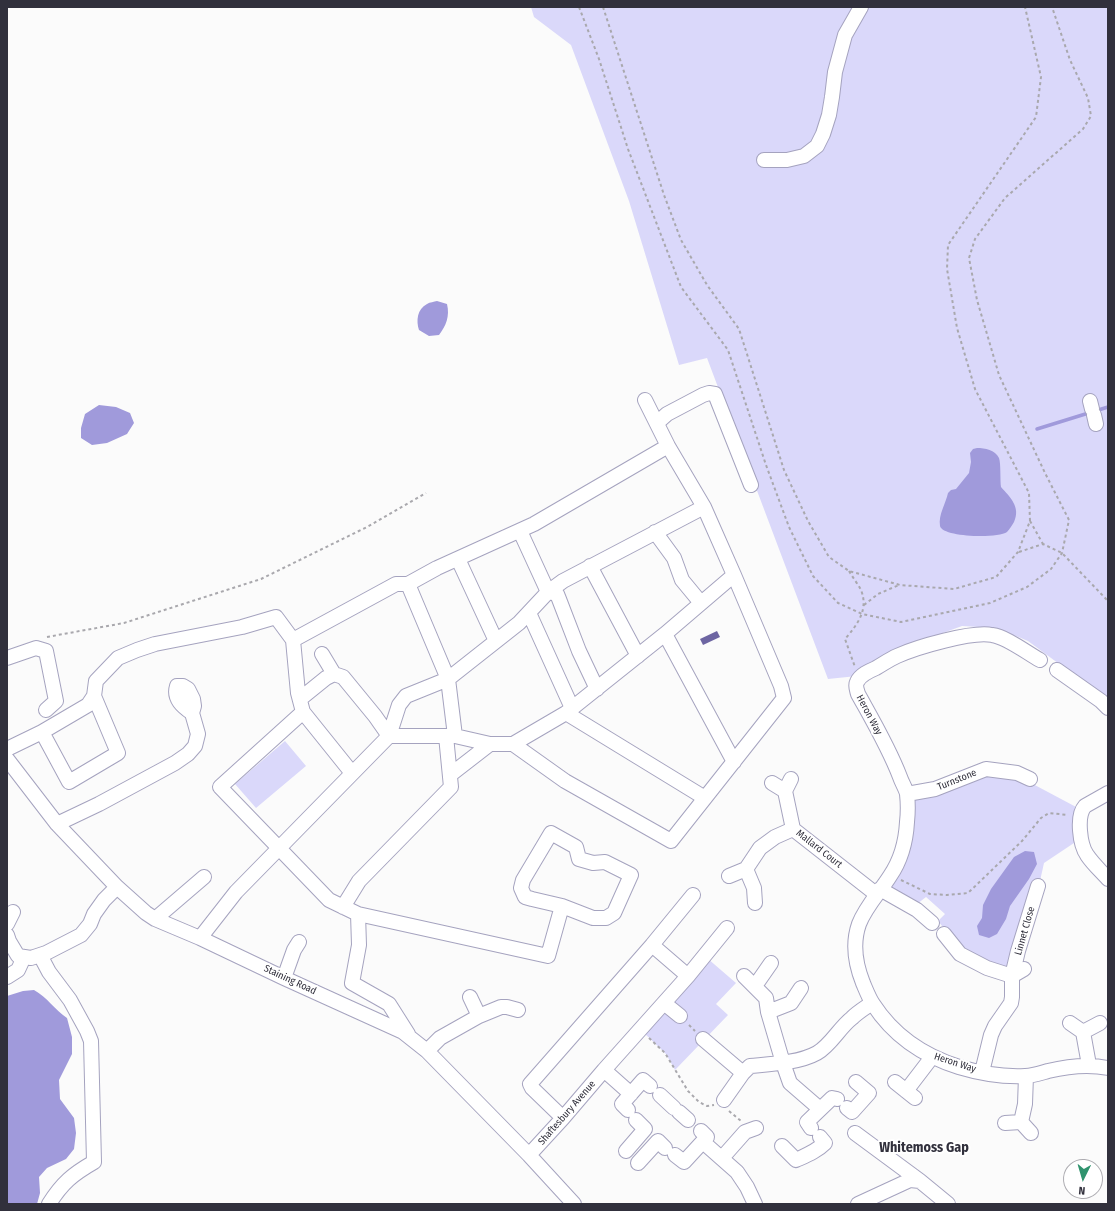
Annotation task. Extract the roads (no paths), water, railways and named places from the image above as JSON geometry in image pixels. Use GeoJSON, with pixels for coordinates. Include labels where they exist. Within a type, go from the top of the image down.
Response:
{"type":"FeatureCollection","features":[{"type":"Feature","properties":{"kind":"street"},"geometry":{"type":"LineString","coordinates":[[764,160],[787,160],[804,156],[817,146],[823,134],[829,115],[835,72],[845,35],[861,7]]}},
{"type":"Feature","properties":{"kind":"street"},"geometry":{"type":"LineString","coordinates":[[825,69],[838,59]]}},
{"type":"Feature","properties":{"kind":"street"},"geometry":{"type":"LineString","coordinates":[[657,423],[667,414],[703,395],[709,393],[715,394],[751,484]]}},
{"type":"Feature","properties":{"kind":"street"},"geometry":{"type":"LineString","coordinates":[[513,744],[565,780],[671,841],[784,698],[781,686],[704,507],[668,446],[645,400]]}},
{"type":"Feature","properties":{"kind":"street"},"geometry":{"type":"LineString","coordinates":[[293,640],[396,584],[408,584],[437,568],[534,524],[668,446]]}},
{"type":"Feature","properties":{"kind":"street"},"geometry":{"type":"LineString","coordinates":[[200,938],[236,892],[389,736],[399,705],[406,696],[448,678],[519,623],[548,592],[563,581],[704,507]]}},
{"type":"Feature","properties":{"kind":"street"},"geometry":{"type":"LineString","coordinates":[[520,531],[548,592]]}},
{"type":"Feature","properties":{"kind":"street"},"geometry":{"type":"LineString","coordinates":[[655,532],[674,558],[682,580],[702,603]]}},
{"type":"Feature","properties":{"kind":"street"},"geometry":{"type":"LineString","coordinates":[[458,559],[496,641]]}},
{"type":"Feature","properties":{"kind":"street"},"geometry":{"type":"LineString","coordinates":[[590,566],[638,656]]}},
{"type":"Feature","properties":{"kind":"street"},"geometry":{"type":"LineString","coordinates":[[389,736],[450,736],[490,744],[513,744],[569,711],[665,634],[734,575]]}},
{"type":"Feature","properties":{"kind":"street"},"geometry":{"type":"LineString","coordinates":[[343,907],[359,881],[451,787],[448,678],[408,584]]}},
{"type":"Feature","properties":{"kind":"street"},"geometry":{"type":"LineString","coordinates":[[548,592],[557,594],[579,651],[597,689]]}},
{"type":"Feature","properties":{"kind":"street"},"geometry":{"type":"LineString","coordinates":[[529,613],[569,711],[705,798]]}},
{"type":"Feature","properties":{"kind":"street"},"geometry":{"type":"LineString","coordinates":[[7,749],[42,732],[88,705],[94,696],[96,681],[118,658],[156,644],[242,627],[276,617],[293,640],[298,693],[301,705],[352,773]]}},
{"type":"Feature","properties":{"kind":"street"},"geometry":{"type":"LineString","coordinates":[[665,634],[734,762]]}},
{"type":"Feature","properties":{"kind":"street","name":"Heron Way"},"geometry":{"type":"LineString","coordinates":[[1040,660],[1003,638],[981,634],[956,638],[921,647],[897,656],[864,674],[858,680],[856,688],[858,694],[895,764],[907,794],[908,815],[905,839],[898,861],[891,875],[878,892],[860,923],[854,955],[859,975],[872,1004],[897,1033],[932,1057],[959,1067],[1008,1076],[1026,1076],[1064,1068],[1089,1065],[1108,1068]]}},
{"type":"Feature","properties":{"kind":"street"},"geometry":{"type":"LineString","coordinates":[[7,658],[36,648],[46,651],[56,701],[46,710]]}},
{"type":"Feature","properties":{"kind":"street"},"geometry":{"type":"LineString","coordinates":[[322,654],[334,674],[343,677],[375,716],[389,736]]}},
{"type":"Feature","properties":{"kind":"street"},"geometry":{"type":"LineString","coordinates":[[1057,670],[1101,701],[1108,708]]}},
{"type":"Feature","properties":{"kind":"street"},"geometry":{"type":"LineString","coordinates":[[334,674],[326,678],[220,787],[329,900],[358,914],[548,956],[562,906]]}},
{"type":"Feature","properties":{"kind":"street"},"geometry":{"type":"LineString","coordinates":[[42,732],[69,782],[118,753],[94,696]]}},
{"type":"Feature","properties":{"kind":"street"},"geometry":{"type":"LineString","coordinates":[[57,824],[99,804],[175,763],[188,754],[195,746],[198,734],[192,713]]}},
{"type":"Feature","properties":{"kind":"street"},"geometry":{"type":"LineString","coordinates":[[450,775],[490,744]]}},
{"type":"Feature","properties":{"kind":"street","name":"Staining Road"},"geometry":{"type":"LineString","coordinates":[[8,763],[57,824],[137,906],[155,919],[200,938],[410,1036],[427,1051],[529,1155],[574,1204]]}},
{"type":"Feature","properties":{"kind":"street","name":"Turnstone"},"geometry":{"type":"LineString","coordinates":[[907,794],[935,789],[986,769],[1017,773],[1030,779]]}},
{"type":"Feature","properties":{"kind":"street"},"geometry":{"type":"LineString","coordinates":[[772,783],[788,785],[793,829]]}},
{"type":"Feature","properties":{"kind":"street"},"geometry":{"type":"LineString","coordinates":[[1108,793],[1084,806],[1080,817],[1080,832],[1086,853],[1108,879]]}},
{"type":"Feature","properties":{"kind":"street","name":"Mallard Court"},"geometry":{"type":"LineString","coordinates":[[746,869],[760,848],[775,837],[793,829],[878,892]]}},
{"type":"Feature","properties":{"kind":"street"},"geometry":{"type":"LineString","coordinates":[[551,833],[576,847],[579,859],[594,863],[605,862],[631,875],[614,913],[606,918],[593,918],[562,906],[525,896],[521,888],[523,880],[551,833]]}},
{"type":"Feature","properties":{"kind":"street"},"geometry":{"type":"LineString","coordinates":[[729,876],[746,869],[754,888],[755,903]]}},
{"type":"Feature","properties":{"kind":"street"},"geometry":{"type":"LineString","coordinates":[[155,919],[204,877]]}},
{"type":"Feature","properties":{"kind":"street","name":"Linnet Close"},"geometry":{"type":"LineString","coordinates":[[982,1072],[991,1034],[1010,1003],[1012,997],[1018,972],[1018,951],[1038,886]]}},
{"type":"Feature","properties":{"kind":"street"},"geometry":{"type":"LineString","coordinates":[[7,935],[18,956],[31,958],[46,953],[80,935],[90,924],[94,914],[104,900],[117,887]]}},
{"type":"Feature","properties":{"kind":"street"},"geometry":{"type":"LineString","coordinates":[[878,892],[917,910],[932,923]]}},
{"type":"Feature","properties":{"kind":"street"},"geometry":{"type":"LineString","coordinates":[[563,1118],[532,1088],[527,1081],[652,945],[693,896]]}},
{"type":"Feature","properties":{"kind":"street"},"geometry":{"type":"LineString","coordinates":[[358,914],[359,945],[352,983],[389,1004],[410,1036]]}},
{"type":"Feature","properties":{"kind":"street","name":"Shaftesbury Avenue"},"geometry":{"type":"LineString","coordinates":[[529,1155],[641,1030],[727,928]]}},
{"type":"Feature","properties":{"kind":"street"},"geometry":{"type":"LineString","coordinates":[[944,934],[960,954],[987,968],[1018,972]]}},
{"type":"Feature","properties":{"kind":"street"},"geometry":{"type":"LineString","coordinates":[[284,978],[294,950],[299,942]]}},
{"type":"Feature","properties":{"kind":"street"},"geometry":{"type":"LineString","coordinates":[[652,945],[688,976]]}},
{"type":"Feature","properties":{"kind":"street"},"geometry":{"type":"LineString","coordinates":[[40,955],[49,972],[70,1000],[91,1041],[94,1162],[65,1182],[49,1204]]}},
{"type":"Feature","properties":{"kind":"street"},"geometry":{"type":"LineString","coordinates":[[7,977],[18,970],[24,957]]}},
{"type":"Feature","properties":{"kind":"street"},"geometry":{"type":"LineString","coordinates":[[755,986],[771,963]]}},
{"type":"Feature","properties":{"kind":"street"},"geometry":{"type":"LineString","coordinates":[[744,976],[766,998],[768,1012],[790,1083],[820,1109]]}},
{"type":"Feature","properties":{"kind":"street"},"geometry":{"type":"LineString","coordinates":[[768,1012],[791,1003],[802,988]]}},
{"type":"Feature","properties":{"kind":"street"},"geometry":{"type":"LineString","coordinates":[[470,997],[479,1016]]}},
{"type":"Feature","properties":{"kind":"street"},"geometry":{"type":"LineString","coordinates":[[664,1003],[680,1016]]}},
{"type":"Feature","properties":{"kind":"street"},"geometry":{"type":"LineString","coordinates":[[723,1104],[743,1073],[750,1066],[783,1063],[818,1053],[851,1018],[872,1004]]}},
{"type":"Feature","properties":{"kind":"street"},"geometry":{"type":"LineString","coordinates":[[427,1051],[440,1038],[479,1016],[502,1007],[518,1010]]}},
{"type":"Feature","properties":{"kind":"street"},"geometry":{"type":"LineString","coordinates":[[1070,1023],[1083,1032],[1089,1065]]}},
{"type":"Feature","properties":{"kind":"street"},"geometry":{"type":"LineString","coordinates":[[1083,1032],[1100,1023]]}},
{"type":"Feature","properties":{"kind":"street"},"geometry":{"type":"LineString","coordinates":[[703,1039],[743,1073]]}},
{"type":"Feature","properties":{"kind":"street"},"geometry":{"type":"LineString","coordinates":[[895,1082],[910,1095],[932,1057]]}},
{"type":"Feature","properties":{"kind":"street"},"geometry":{"type":"LineString","coordinates":[[604,1070],[631,1094]]}},
{"type":"Feature","properties":{"kind":"street"},"geometry":{"type":"LineString","coordinates":[[1021,1122],[1025,1104],[1026,1076]]}},
{"type":"Feature","properties":{"kind":"street"},"geometry":{"type":"LineString","coordinates":[[626,1151],[645,1129],[622,1104],[643,1080],[680,1113]]}},
{"type":"Feature","properties":{"kind":"street"},"geometry":{"type":"LineString","coordinates":[[782,1146],[796,1160],[818,1149],[826,1143],[807,1122],[832,1098],[852,1112],[869,1093],[856,1082]]}},
{"type":"Feature","properties":{"kind":"street"},"geometry":{"type":"LineString","coordinates":[[1005,1123],[1021,1122]]}},
{"type":"Feature","properties":{"kind":"street"},"geometry":{"type":"LineString","coordinates":[[1021,1122],[1031,1133]]}},
{"type":"Feature","properties":{"kind":"street"},"geometry":{"type":"LineString","coordinates":[[722,1158],[750,1130]]}},
{"type":"Feature","properties":{"kind":"street"},"geometry":{"type":"LineString","coordinates":[[855,1133],[920,1181],[948,1204]]}},
{"type":"Feature","properties":{"kind":"street"},"geometry":{"type":"LineString","coordinates":[[638,1163],[658,1141],[684,1162],[702,1137],[740,1176],[755,1204]]}},
{"type":"Feature","properties":{"kind":"street"},"geometry":{"type":"LineString","coordinates":[[858,1204],[910,1180],[920,1181]]}},
{"type":"Feature","properties":{"kind":"waterway"},"geometry":{"type":"LineString","coordinates":[[1037,429],[1108,407]]}},
{"type":"Feature","properties":{"kind":"district","name":"Whitemoss Gap"},"geometry":{"type":"Point","coordinates":[924,1148]}}]}
